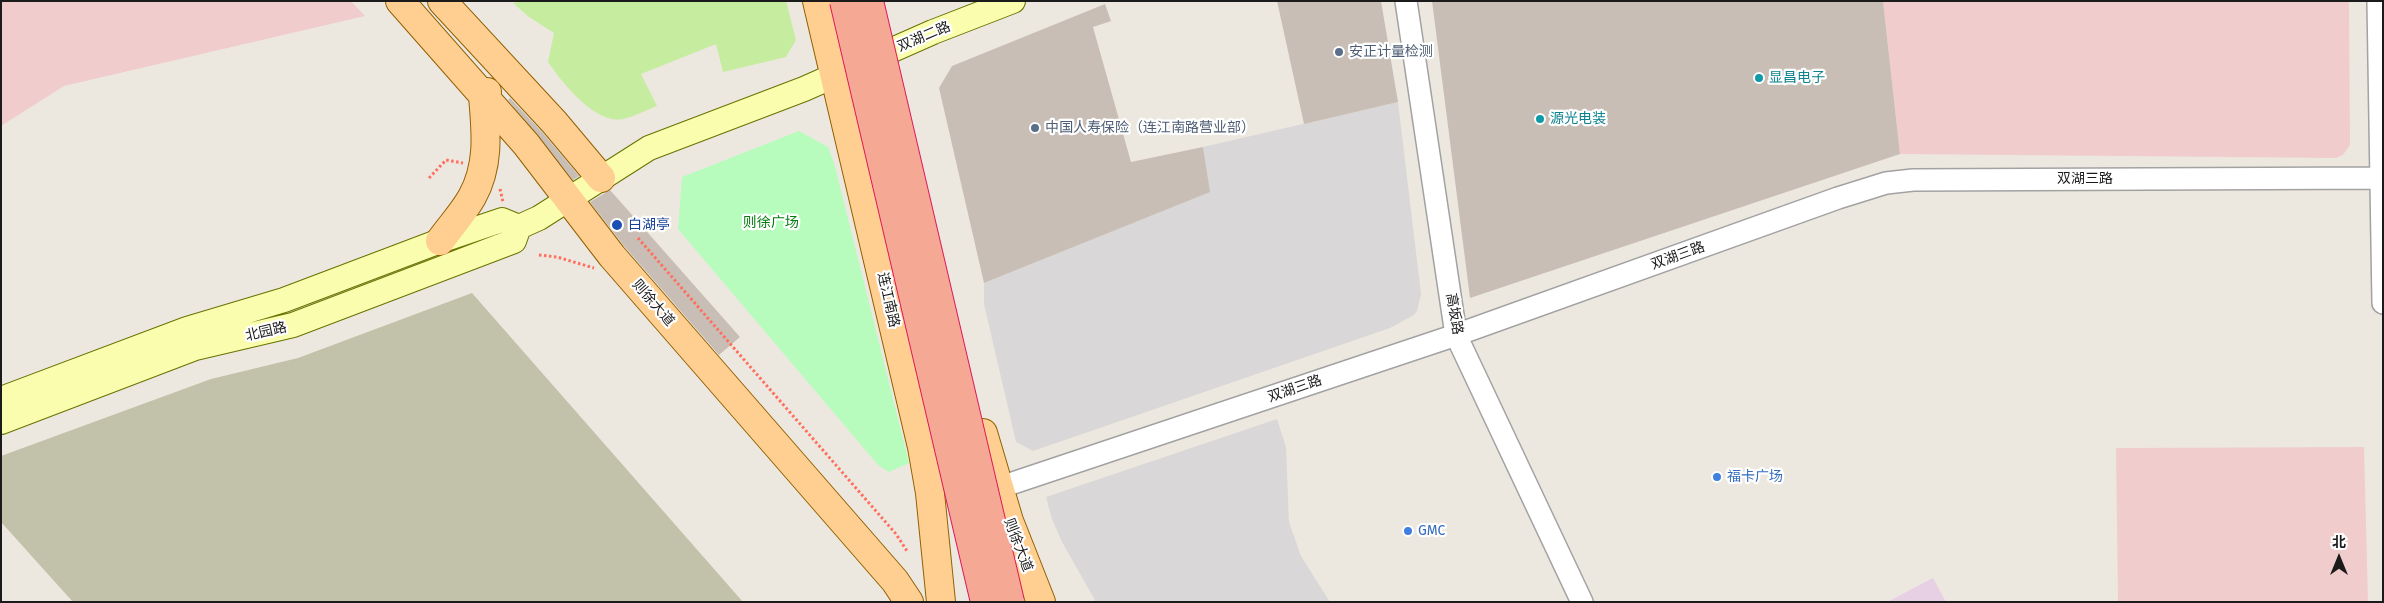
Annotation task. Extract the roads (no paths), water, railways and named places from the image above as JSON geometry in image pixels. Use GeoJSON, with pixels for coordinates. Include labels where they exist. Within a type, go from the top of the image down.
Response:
{"type":"FeatureCollection","features":[{"type":"Feature","properties":{"kind":"highway"},"geometry":{"type":"LineString","coordinates":[[844,1],[985,602]]}},
{"type":"Feature","properties":{"kind":"highway"},"geometry":{"type":"LineString","coordinates":[[869,1],[1010,602]]}},
{"type":"Feature","properties":{"kind":"main road","name":"则徐大道"},"geometry":{"type":"LineString","coordinates":[[400,1],[526,144],[612,256],[895,581],[909,602]]}},
{"type":"Feature","properties":{"kind":"main road"},"geometry":{"type":"LineString","coordinates":[[442,1],[508,72],[601,178]]}},
{"type":"Feature","properties":{"kind":"main road","name":"连江南路"},"geometry":{"type":"LineString","coordinates":[[817,1],[922,447],[930,493],[940,602]]}},
{"type":"Feature","properties":{"kind":"main road"},"geometry":{"type":"LineString","coordinates":[[880,1],[986,445],[998,488]]}},
{"type":"Feature","properties":{"kind":"main road","name":"双湖二路"},"geometry":{"type":"LineString","coordinates":[[601,178],[649,148],[835,76],[1013,1]]}},
{"type":"Feature","properties":{"kind":"main road"},"geometry":{"type":"LineString","coordinates":[[450,266],[440,241],[472,198],[483,168],[486,138],[483,96],[508,72]]}},
{"type":"Feature","properties":{"kind":"main road","name":"北园路"},"geometry":{"type":"LineString","coordinates":[[1,399],[187,329],[284,300],[440,241],[502,220],[518,227],[539,218],[601,178]]}},
{"type":"Feature","properties":{"kind":"main road","name":"北园路"},"geometry":{"type":"LineString","coordinates":[[1,422],[195,348],[293,326],[514,241],[518,227]]}},
{"type":"Feature","properties":{"kind":"main road","name":"则徐大道"},"geometry":{"type":"LineString","coordinates":[[998,488],[1008,521],[1041,602]]}},
{"type":"Feature","properties":{"kind":"street","name":"高坂路"},"geometry":{"type":"LineString","coordinates":[[1406,1],[1456,335],[1582,602]]}},
{"type":"Feature","properties":{"kind":"street"},"geometry":{"type":"LineString","coordinates":[[2378,1],[2383,303]]}},
{"type":"Feature","properties":{"kind":"street","name":"双湖三路"},"geometry":{"type":"LineString","coordinates":[[998,488],[1456,335],[1832,200],[1886,183],[1913,180],[2381,178]]}},
{"type":"Feature","properties":{"kind":"place","name":"安正计量检测"},"geometry":{"type":"Point","coordinates":[1339,52]}},
{"type":"Feature","properties":{"kind":"place","name":"显昌电子"},"geometry":{"type":"Point","coordinates":[1759,78]}},
{"type":"Feature","properties":{"kind":"place","name":"源光电装"},"geometry":{"type":"Point","coordinates":[1540,119]}},
{"type":"Feature","properties":{"kind":"place","name":"中国人寿保险（连江南路营业部）"},"geometry":{"type":"Point","coordinates":[1035,128]}},
{"type":"Feature","properties":{"kind":"place","name":"白湖亭"},"geometry":{"type":"Point","coordinates":[617,225]}},
{"type":"Feature","properties":{"kind":"place","name":"福卡广场"},"geometry":{"type":"Point","coordinates":[1717,477]}},
{"type":"Feature","properties":{"kind":"place","name":"GMC"},"geometry":{"type":"Point","coordinates":[1408,531]}},
{"type":"Feature","properties":{"kind":"park label","name":"则徐广场"},"geometry":{"type":"Point","coordinates":[771,223]}}]}
